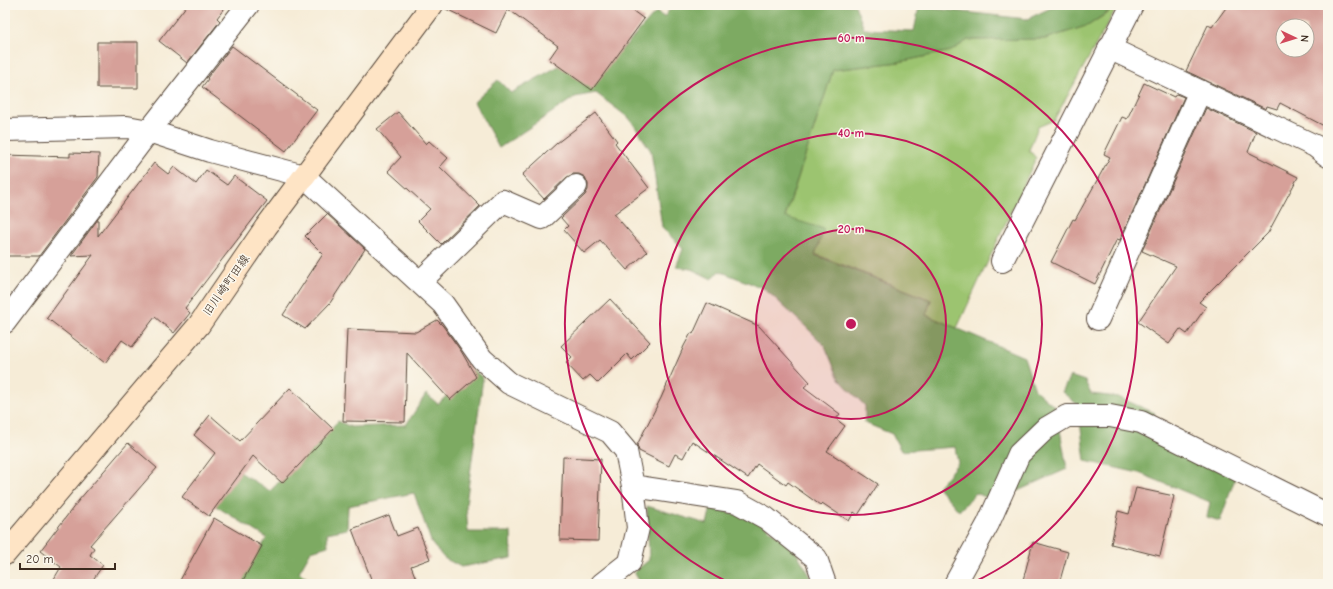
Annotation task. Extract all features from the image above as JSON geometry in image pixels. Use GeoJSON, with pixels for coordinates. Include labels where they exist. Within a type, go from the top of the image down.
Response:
{"type":"FeatureCollection","features":[{"type":"Feature","properties":{"kind":"main road","name":"旧川崎町田線"},"geometry":{"type":"LineString","coordinates":[[5,554],[199,325],[266,227],[432,5]]}},
{"type":"Feature","properties":{"kind":"street"},"geometry":{"type":"LineString","coordinates":[[5,322],[148,132],[248,5]]}},
{"type":"Feature","properties":{"kind":"street"},"geometry":{"type":"LineString","coordinates":[[1002,261],[1132,5]]}},
{"type":"Feature","properties":{"kind":"street"},"geometry":{"type":"LineString","coordinates":[[1110,48],[1316,146],[1328,156]]}},
{"type":"Feature","properties":{"kind":"street"},"geometry":{"type":"LineString","coordinates":[[1098,319],[1200,91]]}},
{"type":"Feature","properties":{"kind":"street"},"geometry":{"type":"LineString","coordinates":[[5,130],[126,127],[304,176],[443,304],[482,359],[509,383],[610,432],[626,451],[633,486],[638,528],[630,562],[602,584]]}},
{"type":"Feature","properties":{"kind":"street"},"geometry":{"type":"LineString","coordinates":[[420,282],[503,200],[542,218],[576,186]]}},
{"type":"Feature","properties":{"kind":"street"},"geometry":{"type":"LineString","coordinates":[[955,584],[988,524],[1020,454],[1045,429],[1067,416],[1110,416],[1141,422],[1328,515]]}},
{"type":"Feature","properties":{"kind":"street"},"geometry":{"type":"LineString","coordinates":[[633,486],[737,502],[766,518],[816,558],[825,584]]}},
{"type":"Feature","properties":{"kind":"green space"},"geometry":{"type":"Polygon","coordinates":[[[673,5],[855,5],[864,29],[914,31],[919,7],[1027,19],[1057,5],[1118,5],[1089,25],[1045,39],[968,40],[951,51],[899,62],[833,70],[785,217],[824,229],[815,255],[931,300],[926,315],[1024,357],[1035,390],[1056,408],[1067,469],[995,501],[976,493],[959,511],[938,487],[958,463],[955,447],[901,451],[892,434],[865,423],[865,406],[839,379],[825,346],[765,289],[719,271],[712,279],[691,269],[676,267],[683,249],[662,227],[651,151],[630,119],[596,93],[575,97],[499,148],[474,102],[498,80],[511,93],[564,63],[599,75],[656,12],[664,17],[673,5]]]}},
{"type":"Feature","properties":{"kind":"green space"},"geometry":{"type":"Polygon","coordinates":[[[1117,7],[1054,120],[1038,127],[1029,150],[1036,158],[957,328],[926,315],[931,300],[815,254],[785,218],[833,70],[899,62],[951,51],[968,40],[1045,39],[1089,25],[1117,7]]]}},
{"type":"Feature","properties":{"kind":"green space"},"geometry":{"type":"Polygon","coordinates":[[[473,370],[483,378],[466,504],[468,532],[511,532],[512,558],[461,567],[444,558],[432,544],[414,493],[348,506],[347,529],[327,533],[328,546],[311,551],[299,572],[314,584],[238,584],[267,538],[214,505],[238,471],[270,491],[338,421],[351,427],[406,425],[426,394],[438,404],[473,370]]]}},
{"type":"Feature","properties":{"kind":"green space"},"geometry":{"type":"Polygon","coordinates":[[[1070,376],[1085,381],[1091,394],[1118,397],[1155,413],[1149,422],[1238,470],[1220,521],[1207,517],[1210,502],[1139,473],[1085,461],[1078,405],[1062,392],[1070,376]]]}},
{"type":"Feature","properties":{"kind":"green space"},"geometry":{"type":"Polygon","coordinates":[[[647,506],[707,524],[711,507],[759,521],[795,550],[815,584],[641,584],[634,572],[649,560],[647,506]]]}},
{"type":"Feature","properties":{"kind":"building"},"geometry":{"type":"Polygon","coordinates":[[[187,5],[227,5],[217,18],[220,21],[187,63],[159,41],[187,5]]]}},
{"type":"Feature","properties":{"kind":"building"},"geometry":{"type":"Polygon","coordinates":[[[444,5],[625,5],[644,19],[592,90],[549,59],[558,46],[508,9],[496,33],[444,8],[444,5]]]}},
{"type":"Feature","properties":{"kind":"building"},"geometry":{"type":"Polygon","coordinates":[[[1228,5],[1328,5],[1328,128],[1280,103],[1277,109],[1267,106],[1266,109],[1186,71],[1208,25],[1212,27],[1228,5]]]}},
{"type":"Feature","properties":{"kind":"building"},"geometry":{"type":"Polygon","coordinates":[[[97,42],[138,42],[138,88],[97,88],[97,42]]]}},
{"type":"Feature","properties":{"kind":"building"},"geometry":{"type":"Polygon","coordinates":[[[232,46],[317,110],[286,151],[202,87],[208,79],[207,78],[232,46]]]}},
{"type":"Feature","properties":{"kind":"building"},"geometry":{"type":"Polygon","coordinates":[[[1144,83],[1174,97],[1176,94],[1184,97],[1120,240],[1117,239],[1095,284],[1051,262],[1073,219],[1075,220],[1110,157],[1104,154],[1122,117],[1127,119],[1144,83]]]}},
{"type":"Feature","properties":{"kind":"building"},"geometry":{"type":"Polygon","coordinates":[[[1206,108],[1256,132],[1248,152],[1298,177],[1268,233],[1199,302],[1206,307],[1187,334],[1180,329],[1169,344],[1138,322],[1176,266],[1142,251],[1206,108]]]}},
{"type":"Feature","properties":{"kind":"building"},"geometry":{"type":"Polygon","coordinates":[[[398,112],[426,144],[429,141],[448,158],[440,167],[480,206],[441,244],[418,221],[430,209],[388,171],[401,157],[377,129],[398,112]]]}},
{"type":"Feature","properties":{"kind":"building"},"geometry":{"type":"Polygon","coordinates":[[[596,113],[617,141],[615,143],[649,188],[614,214],[647,252],[627,270],[600,240],[584,253],[564,230],[568,226],[561,218],[585,195],[588,190],[588,184],[585,177],[579,174],[573,174],[567,177],[544,199],[522,175],[557,143],[596,113]]]}},
{"type":"Feature","properties":{"kind":"building"},"geometry":{"type":"Polygon","coordinates":[[[70,153],[99,154],[98,177],[39,256],[5,256],[5,155],[70,157],[70,153]]]}},
{"type":"Feature","properties":{"kind":"building"},"geometry":{"type":"Polygon","coordinates":[[[154,163],[168,174],[174,167],[196,184],[206,170],[227,185],[234,176],[267,201],[185,308],[190,313],[174,333],[155,317],[132,347],[122,340],[105,363],[47,318],[93,255],[71,256],[98,219],[98,236],[154,163]]]}},
{"type":"Feature","properties":{"kind":"building"},"geometry":{"type":"Polygon","coordinates":[[[327,214],[365,249],[330,303],[305,329],[283,315],[323,254],[305,236],[327,214]]]}},
{"type":"Feature","properties":{"kind":"building"},"geometry":{"type":"Polygon","coordinates":[[[610,299],[650,342],[632,360],[627,354],[598,383],[590,375],[583,381],[566,363],[572,357],[561,346],[610,299]]]}},
{"type":"Feature","properties":{"kind":"building"},"geometry":{"type":"Polygon","coordinates":[[[707,303],[759,326],[810,382],[804,387],[840,414],[836,419],[845,426],[827,451],[878,484],[858,515],[854,512],[849,521],[822,503],[820,505],[788,482],[786,485],[757,464],[748,478],[692,441],[683,458],[675,454],[669,466],[639,451],[637,445],[661,398],[684,346],[691,333],[693,334],[707,303]]]}},
{"type":"Feature","properties":{"kind":"building"},"geometry":{"type":"Polygon","coordinates":[[[437,320],[461,351],[476,377],[450,400],[407,353],[405,422],[343,421],[347,329],[416,332],[437,320]]]}},
{"type":"Feature","properties":{"kind":"building"},"geometry":{"type":"Polygon","coordinates":[[[290,388],[333,429],[282,483],[253,456],[209,516],[182,497],[215,453],[194,435],[210,415],[240,441],[290,388]]]}},
{"type":"Feature","properties":{"kind":"building"},"geometry":{"type":"Polygon","coordinates":[[[128,443],[157,468],[90,545],[94,548],[90,555],[103,565],[90,584],[51,584],[61,567],[40,551],[79,500],[128,443]]]}},
{"type":"Feature","properties":{"kind":"building"},"geometry":{"type":"Polygon","coordinates":[[[563,457],[601,459],[598,541],[560,540],[563,457]]]}},
{"type":"Feature","properties":{"kind":"building"},"geometry":{"type":"Polygon","coordinates":[[[1136,488],[1174,496],[1160,556],[1111,544],[1118,511],[1129,514],[1136,488]]]}},
{"type":"Feature","properties":{"kind":"building"},"geometry":{"type":"Polygon","coordinates":[[[389,515],[397,536],[418,528],[430,559],[411,566],[418,584],[373,584],[352,529],[389,515]]]}},
{"type":"Feature","properties":{"kind":"building"},"geometry":{"type":"Polygon","coordinates":[[[214,518],[262,546],[241,584],[178,584],[214,518]]]}},
{"type":"Feature","properties":{"kind":"building"},"geometry":{"type":"Polygon","coordinates":[[[1033,542],[1068,552],[1059,584],[1022,584],[1033,542]]]}}]}
